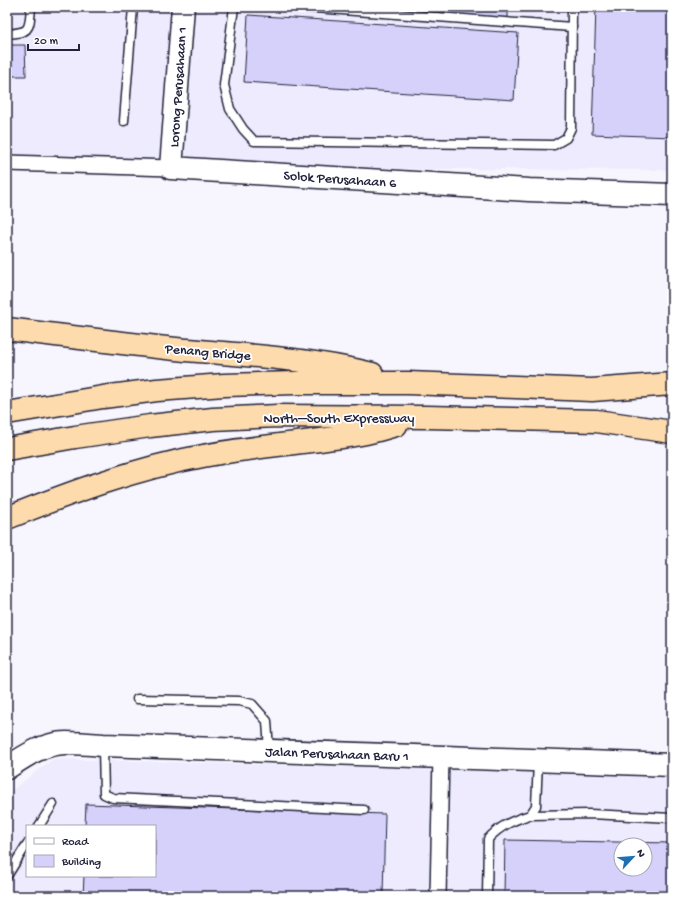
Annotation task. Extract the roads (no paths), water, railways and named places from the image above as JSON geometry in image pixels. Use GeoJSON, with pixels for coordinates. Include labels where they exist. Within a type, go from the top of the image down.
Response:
{"type":"FeatureCollection","features":[{"type":"Feature","properties":{"kind":"highway","name":"Penang Bridge"},"geometry":{"type":"LineString","coordinates":[[7,329],[175,349],[273,357],[350,368],[408,383]]}},
{"type":"Feature","properties":{"kind":"highway"},"geometry":{"type":"LineString","coordinates":[[7,413],[103,397],[157,390],[224,385],[295,383],[408,383],[592,390],[672,384]]}},
{"type":"Feature","properties":{"kind":"highway","name":"North–South Expressway"},"geometry":{"type":"LineString","coordinates":[[7,449],[150,426],[213,419],[278,416],[427,417],[596,421],[672,432]]}},
{"type":"Feature","properties":{"kind":"highway"},"geometry":{"type":"LineString","coordinates":[[7,518],[46,502],[93,486],[128,475],[202,456],[265,446],[362,434],[427,417]]}},
{"type":"Feature","properties":{"kind":"street","name":"Lorong Perusahaan 1"},"geometry":{"type":"LineString","coordinates":[[172,168],[183,7]]}},
{"type":"Feature","properties":{"kind":"street","name":"Solok Perusahaan 6"},"geometry":{"type":"LineString","coordinates":[[7,162],[172,168],[529,190],[672,195]]}},
{"type":"Feature","properties":{"kind":"street","name":"Jalan Perusahaan Baru 1"},"geometry":{"type":"LineString","coordinates":[[7,768],[27,755],[49,745],[65,743],[672,765]]}},
{"type":"Feature","properties":{"kind":"street"},"geometry":{"type":"LineString","coordinates":[[438,896],[442,757]]}},
{"type":"Feature","properties":{"kind":"lane"},"geometry":{"type":"LineString","coordinates":[[7,34],[20,33],[30,26],[31,7]]}},
{"type":"Feature","properties":{"kind":"lane"},"geometry":{"type":"LineString","coordinates":[[124,121],[133,7]]}},
{"type":"Feature","properties":{"kind":"lane"},"geometry":{"type":"LineString","coordinates":[[234,7],[224,85],[230,109],[243,129],[254,141],[554,145],[566,138],[572,128],[572,7]]}},
{"type":"Feature","properties":{"kind":"lane"},"geometry":{"type":"LineString","coordinates":[[301,7],[572,27]]}},
{"type":"Feature","properties":{"kind":"lane"},"geometry":{"type":"LineString","coordinates":[[137,699],[239,701],[252,704],[268,721],[269,751]]}},
{"type":"Feature","properties":{"kind":"lane"},"geometry":{"type":"LineString","coordinates":[[103,745],[104,794],[113,798],[364,810]]}},
{"type":"Feature","properties":{"kind":"lane"},"geometry":{"type":"LineString","coordinates":[[530,815],[536,806],[538,761]]}},
{"type":"Feature","properties":{"kind":"lane"},"geometry":{"type":"LineString","coordinates":[[40,825],[53,804]]}},
{"type":"Feature","properties":{"kind":"lane"},"geometry":{"type":"LineString","coordinates":[[487,896],[488,839],[501,827],[514,820],[530,815],[590,814],[672,818]]}},
{"type":"Feature","properties":{"kind":"lane"},"geometry":{"type":"LineString","coordinates":[[7,876],[26,846]]}}]}
